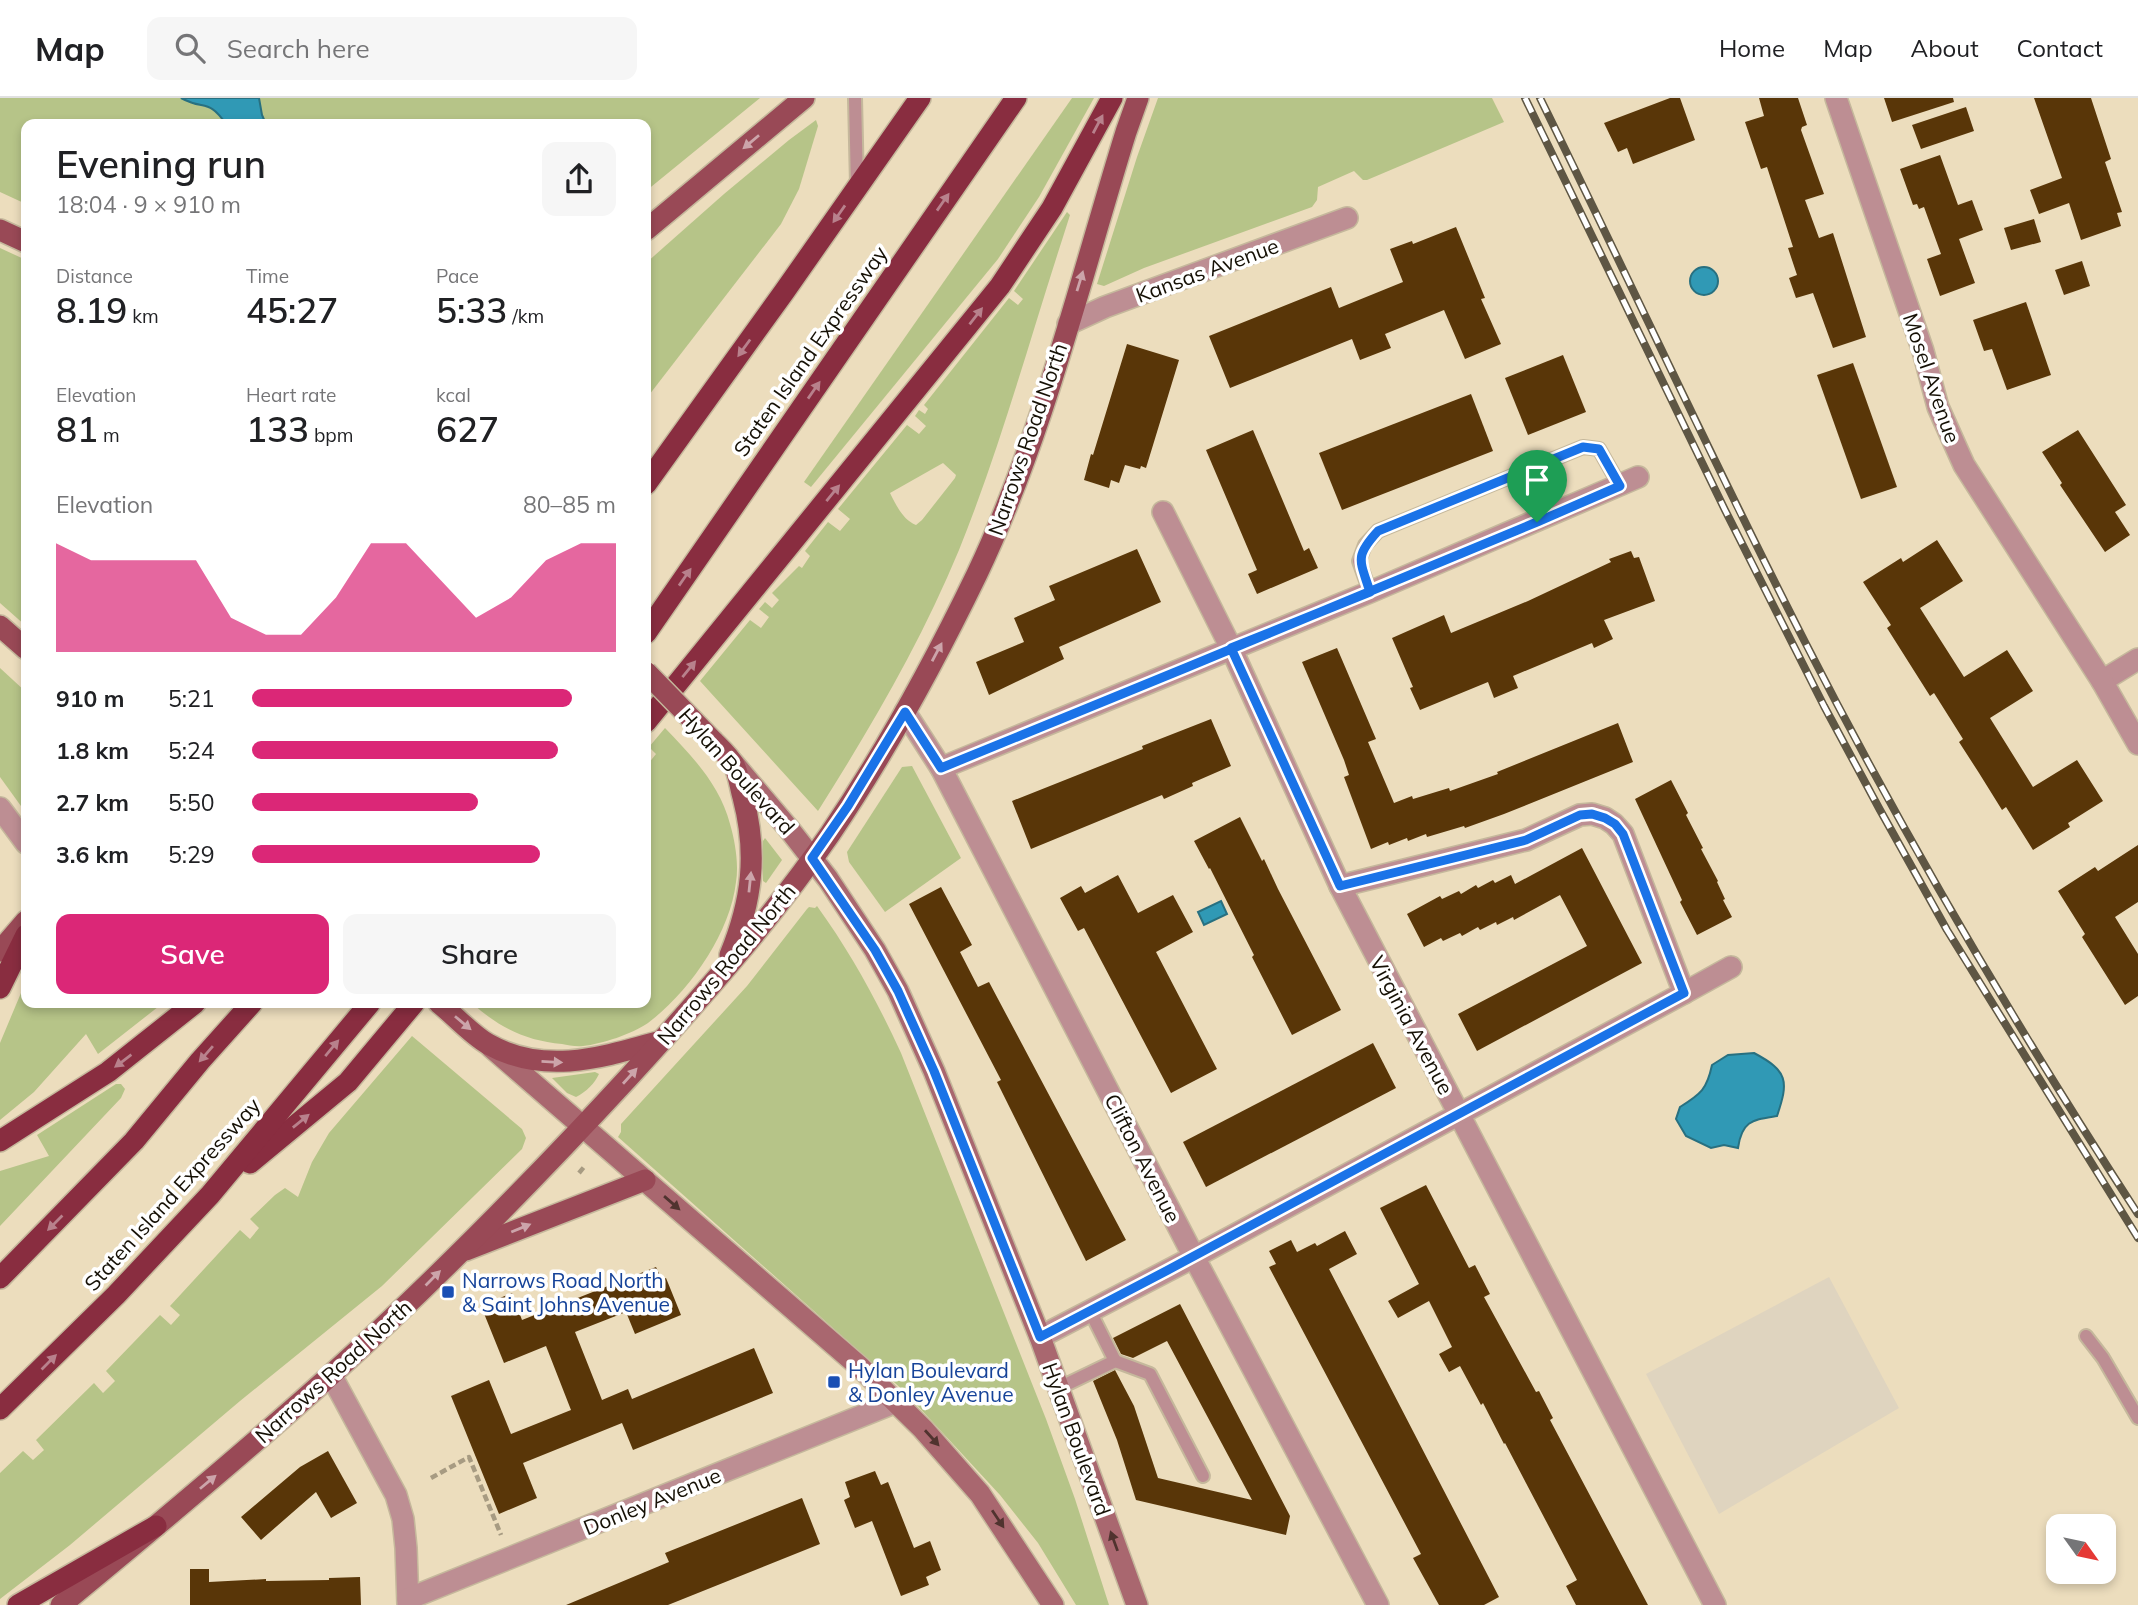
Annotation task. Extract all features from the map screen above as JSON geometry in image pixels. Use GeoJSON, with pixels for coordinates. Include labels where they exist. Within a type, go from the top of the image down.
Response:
{"type":"FeatureCollection","features":[{"type":"Feature","properties":{"kind":"highway"},"geometry":{"type":"LineString","coordinates":[[651,477],[920,98]]}},
{"type":"Feature","properties":{"kind":"highway","name":"Staten Island Expressway"},"geometry":{"type":"LineString","coordinates":[[651,626],[1016,98]]}},
{"type":"Feature","properties":{"kind":"highway"},"geometry":{"type":"LineString","coordinates":[[651,716],[1000,286],[1052,208],[1112,98]]}},
{"type":"Feature","properties":{"kind":"highway"},"geometry":{"type":"LineString","coordinates":[[0,988],[21,945]]}},
{"type":"Feature","properties":{"kind":"highway"},"geometry":{"type":"LineString","coordinates":[[0,1141],[108,1072],[189,1008]]}},
{"type":"Feature","properties":{"kind":"highway"},"geometry":{"type":"LineString","coordinates":[[0,1278],[134,1141],[200,1060],[247,1008]]}},
{"type":"Feature","properties":{"kind":"highway","name":"Staten Island Expressway"},"geometry":{"type":"LineString","coordinates":[[0,1409],[116,1295],[210,1195],[366,1008]]}},
{"type":"Feature","properties":{"kind":"highway"},"geometry":{"type":"LineString","coordinates":[[210,1195],[348,1082],[410,1008]]}},
{"type":"Feature","properties":{"kind":"highway"},"geometry":{"type":"LineString","coordinates":[[18,1605],[156,1526]]}},
{"type":"Feature","properties":{"kind":"main road"},"geometry":{"type":"LineString","coordinates":[[651,226],[804,98]]}},
{"type":"Feature","properties":{"kind":"main road","name":"Narrows Road North"},"geometry":{"type":"LineString","coordinates":[[61,1605],[331,1375],[458,1253],[584,1126],[662,1041],[775,909],[812,858],[905,712],[959,611],[998,527],[1031,442],[1138,98]]}},
{"type":"Feature","properties":{"kind":"main road"},"geometry":{"type":"LineString","coordinates":[[0,230],[21,240]]}},
{"type":"Feature","properties":{"kind":"main road"},"geometry":{"type":"LineString","coordinates":[[0,626],[21,645]]}},
{"type":"Feature","properties":{"kind":"main road","name":"Hylan Boulevard"},"geometry":{"type":"LineString","coordinates":[[651,677],[734,764],[812,858],[875,950],[898,991],[934,1071],[1040,1337],[1137,1605]]}},
{"type":"Feature","properties":{"kind":"main road"},"geometry":{"type":"LineString","coordinates":[[724,970],[747,907],[752,869],[746,810],[734,764]]}},
{"type":"Feature","properties":{"kind":"main road"},"geometry":{"type":"LineString","coordinates":[[0,951],[21,927]]}},
{"type":"Feature","properties":{"kind":"main road"},"geometry":{"type":"LineString","coordinates":[[445,1008],[860,1367],[896,1402],[980,1494],[1053,1605]]}},
{"type":"Feature","properties":{"kind":"main road"},"geometry":{"type":"LineString","coordinates":[[487,1044],[516,1056],[554,1062],[590,1060],[662,1041]]}},
{"type":"Feature","properties":{"kind":"main road"},"geometry":{"type":"LineString","coordinates":[[458,1253],[645,1180]]}},
{"type":"Feature","properties":{"kind":"street","name":"Mosel Avenue"},"geometry":{"type":"LineString","coordinates":[[1836,98],[1923,351],[1938,407],[1950,436],[1964,465],[2102,681],[2138,744]]}},
{"type":"Feature","properties":{"kind":"street","name":"Kansas Avenue"},"geometry":{"type":"LineString","coordinates":[[1068,324],[1105,307],[1347,218]]}},
{"type":"Feature","properties":{"kind":"street"},"geometry":{"type":"LineString","coordinates":[[941,768],[1370,592],[1629,481]]}},
{"type":"Feature","properties":{"kind":"street","name":"Virginia Avenue"},"geometry":{"type":"LineString","coordinates":[[1163,512],[1231,648],[1340,886],[1715,1605]]}},
{"type":"Feature","properties":{"kind":"street"},"geometry":{"type":"LineString","coordinates":[[2102,681],[2138,659]]}},
{"type":"Feature","properties":{"kind":"street","name":"Clifton Avenue"},"geometry":{"type":"LineString","coordinates":[[905,712],[941,768],[1378,1605]]}},
{"type":"Feature","properties":{"kind":"street"},"geometry":{"type":"LineString","coordinates":[[0,808],[21,836]]}},
{"type":"Feature","properties":{"kind":"street"},"geometry":{"type":"LineString","coordinates":[[1340,886],[1526,840],[1580,815],[1592,814],[1605,818],[1615,824],[1623,834],[1684,993]]}},
{"type":"Feature","properties":{"kind":"street"},"geometry":{"type":"LineString","coordinates":[[1040,1337],[1194,1257],[1731,967]]}},
{"type":"Feature","properties":{"kind":"street"},"geometry":{"type":"LineString","coordinates":[[331,1375],[396,1495],[403,1519],[408,1602]]}},
{"type":"Feature","properties":{"kind":"street","name":"Donley Avenue"},"geometry":{"type":"LineString","coordinates":[[408,1602],[896,1402]]}},
{"type":"Feature","properties":{"kind":"lane"},"geometry":{"type":"LineString","coordinates":[[855,98],[857,188]]}},
{"type":"Feature","properties":{"kind":"lane"},"geometry":{"type":"LineString","coordinates":[[1370,592],[1359,561],[1365,545],[1378,531],[1412,515],[1583,447],[1599,449],[1629,481]]}},
{"type":"Feature","properties":{"kind":"lane"},"geometry":{"type":"LineString","coordinates":[[1090,1311],[1115,1360],[1150,1374],[1203,1476]]}},
{"type":"Feature","properties":{"kind":"lane"},"geometry":{"type":"LineString","coordinates":[[2086,1336],[2103,1358],[2138,1418]]}},
{"type":"Feature","properties":{"kind":"lane"},"geometry":{"type":"LineString","coordinates":[[1059,1388],[1115,1360]]}},
{"type":"Feature","properties":{"kind":"path"},"geometry":{"type":"LineString","coordinates":[[568,1166],[585,1178]]}},
{"type":"Feature","properties":{"kind":"path"},"geometry":{"type":"LineString","coordinates":[[579,1173],[584,1167]]}},
{"type":"Feature","properties":{"kind":"path"},"geometry":{"type":"LineString","coordinates":[[431,1478],[469,1457],[501,1535]]}},
{"type":"Feature","properties":{"kind":"shaded area"},"geometry":{"type":"Polygon","coordinates":[[[1829,1277],[1899,1408],[1719,1514],[1646,1374],[1829,1277]]]}},
{"type":"Feature","properties":{"kind":"green space"},"geometry":{"type":"Polygon","coordinates":[[[0,98],[760,98],[651,187],[651,119],[21,119],[21,202],[0,192],[0,98]]]}},
{"type":"Feature","properties":{"kind":"green space"},"geometry":{"type":"Polygon","coordinates":[[[1072,98],[1094,98],[1039,197],[998,259],[811,487],[804,482],[1072,98]]]}},
{"type":"Feature","properties":{"kind":"green space"},"geometry":{"type":"Polygon","coordinates":[[[1158,98],[1492,98],[1504,122],[1367,180],[1363,180],[1354,171],[1318,187],[1317,200],[1312,207],[1144,268],[1104,286],[1097,284],[1158,98]]]}},
{"type":"Feature","properties":{"kind":"green space"},"geometry":{"type":"Polygon","coordinates":[[[816,120],[818,126],[799,189],[781,224],[651,393],[651,259],[816,120]]]}},
{"type":"Feature","properties":{"kind":"green space"},"geometry":{"type":"Polygon","coordinates":[[[1067,212],[1070,215],[1014,395],[959,550],[894,684],[818,811],[700,681],[750,620],[761,628],[769,617],[759,609],[765,602],[772,608],[779,600],[772,593],[799,566],[802,568],[810,556],[805,551],[828,522],[840,531],[850,519],[838,509],[907,425],[919,434],[926,426],[915,416],[919,410],[925,414],[928,409],[924,405],[1009,298],[1018,305],[1023,299],[1014,291],[1067,212]],[[943,463],[890,493],[904,516],[916,525],[956,475],[943,463]]]}},
{"type":"Feature","properties":{"kind":"green space"},"geometry":{"type":"Polygon","coordinates":[[[0,248],[21,258],[21,622],[0,603],[0,248]]]}},
{"type":"Feature","properties":{"kind":"green space"},"geometry":{"type":"Polygon","coordinates":[[[0,668],[21,687],[21,806],[0,777],[0,668]]]}},
{"type":"Feature","properties":{"kind":"green space"},"geometry":{"type":"Polygon","coordinates":[[[665,728],[695,760],[712,784],[732,831],[737,860],[736,882],[732,902],[716,941],[678,995],[648,1023],[625,1035],[599,1043],[575,1046],[536,1040],[502,1026],[478,1008],[651,1008],[651,760],[656,754],[651,745],[665,728]]]}},
{"type":"Feature","properties":{"kind":"green space"},"geometry":{"type":"Polygon","coordinates":[[[912,766],[961,858],[885,912],[849,862],[847,852],[902,767],[912,766]]]}},
{"type":"Feature","properties":{"kind":"green space"},"geometry":{"type":"Polygon","coordinates":[[[765,838],[782,860],[766,883],[763,881],[765,838]]]}},
{"type":"Feature","properties":{"kind":"green space"},"geometry":{"type":"Polygon","coordinates":[[[817,906],[863,978],[901,1053],[1046,1419],[1109,1605],[1076,1605],[1038,1543],[1000,1495],[904,1391],[618,1137],[621,1124],[747,986],[807,909],[817,906]]]}},
{"type":"Feature","properties":{"kind":"green space"},"geometry":{"type":"Polygon","coordinates":[[[21,993],[21,1008],[157,1008],[98,1054],[86,1034],[34,1092],[0,1120],[0,1043],[21,993]]]}},
{"type":"Feature","properties":{"kind":"green space"},"geometry":{"type":"Polygon","coordinates":[[[412,1036],[522,1129],[526,1138],[522,1149],[382,1286],[240,1401],[70,1545],[0,1599],[0,1473],[23,1451],[33,1460],[44,1450],[36,1440],[94,1383],[103,1393],[115,1381],[106,1371],[160,1315],[171,1325],[180,1315],[170,1306],[240,1230],[250,1239],[259,1228],[250,1219],[275,1195],[285,1188],[298,1197],[312,1162],[329,1133],[412,1036]]]}},
{"type":"Feature","properties":{"kind":"green space"},"geometry":{"type":"Polygon","coordinates":[[[595,1072],[599,1074],[595,1081],[576,1097],[567,1093],[552,1078],[595,1072]]]}},
{"type":"Feature","properties":{"kind":"green space"},"geometry":{"type":"Polygon","coordinates":[[[116,1084],[121,1084],[125,1089],[121,1098],[0,1226],[0,1171],[49,1156],[37,1135],[116,1084]]]}},
{"type":"Feature","properties":{"kind":"water"},"geometry":{"type":"Polygon","coordinates":[[[181,98],[259,98],[264,119],[222,119],[210,108],[181,98]]]}},
{"type":"Feature","properties":{"kind":"water"},"geometry":{"type":"Polygon","coordinates":[[[1704,267],[1714,271],[1718,281],[1714,291],[1704,295],[1694,291],[1690,281],[1694,271],[1704,267]]]}},
{"type":"Feature","properties":{"kind":"water"},"geometry":{"type":"Polygon","coordinates":[[[1221,901],[1227,914],[1204,925],[1198,912],[1221,901]]]}},
{"type":"Feature","properties":{"kind":"water"},"geometry":{"type":"Polygon","coordinates":[[[1754,1053],[1774,1066],[1783,1078],[1783,1094],[1777,1116],[1750,1123],[1742,1132],[1738,1148],[1724,1145],[1711,1148],[1686,1136],[1676,1119],[1680,1107],[1702,1090],[1712,1065],[1728,1055],[1754,1053]]]}},
{"type":"Feature","properties":{"kind":"building"},"geometry":{"type":"Polygon","coordinates":[[[1670,98],[1680,98],[1695,140],[1633,164],[1627,148],[1618,152],[1604,123],[1670,98]]]}},
{"type":"Feature","properties":{"kind":"building"},"geometry":{"type":"Polygon","coordinates":[[[1759,98],[1798,98],[1807,125],[1801,130],[1824,194],[1805,200],[1819,238],[1833,233],[1866,337],[1833,348],[1813,293],[1796,298],[1789,278],[1797,275],[1788,248],[1793,247],[1767,167],[1761,169],[1745,122],[1764,116],[1759,98]]]}},
{"type":"Feature","properties":{"kind":"building"},"geometry":{"type":"Polygon","coordinates":[[[1884,98],[1953,98],[1954,102],[1892,122],[1884,98]]]}},
{"type":"Feature","properties":{"kind":"building"},"geometry":{"type":"Polygon","coordinates":[[[2034,98],[2091,98],[2111,159],[2105,162],[2122,212],[2117,213],[2121,226],[2081,240],[2069,203],[2039,214],[2030,190],[2062,178],[2034,98]]]}},
{"type":"Feature","properties":{"kind":"building"},"geometry":{"type":"Polygon","coordinates":[[[1966,107],[1974,131],[1921,149],[1912,125],[1966,107]]]}},
{"type":"Feature","properties":{"kind":"building"},"geometry":{"type":"Polygon","coordinates":[[[1940,155],[1958,205],[1972,200],[1983,230],[1959,239],[1975,283],[1940,296],[1927,259],[1941,254],[1924,207],[1919,209],[1917,204],[1913,205],[1900,169],[1940,155]]]}},
{"type":"Feature","properties":{"kind":"building"},"geometry":{"type":"Polygon","coordinates":[[[2034,219],[2041,242],[2011,250],[2004,228],[2034,219]]]}},
{"type":"Feature","properties":{"kind":"building"},"geometry":{"type":"Polygon","coordinates":[[[1456,227],[1485,298],[1481,299],[1501,344],[1465,359],[1444,310],[1385,334],[1391,348],[1360,360],[1352,339],[1230,388],[1209,336],[1331,287],[1339,308],[1403,282],[1390,249],[1412,241],[1413,244],[1456,227]]]}},
{"type":"Feature","properties":{"kind":"building"},"geometry":{"type":"Polygon","coordinates":[[[2082,261],[2090,286],[2064,295],[2055,270],[2082,261]]]}},
{"type":"Feature","properties":{"kind":"building"},"geometry":{"type":"Polygon","coordinates":[[[2026,302],[2051,375],[2007,390],[1992,349],[1984,351],[1973,320],[2026,302]]]}},
{"type":"Feature","properties":{"kind":"building"},"geometry":{"type":"Polygon","coordinates":[[[1127,344],[1179,360],[1146,468],[1125,465],[1119,483],[1111,480],[1109,488],[1084,480],[1127,344]]]}},
{"type":"Feature","properties":{"kind":"building"},"geometry":{"type":"Polygon","coordinates":[[[1563,355],[1586,412],[1528,435],[1505,378],[1563,355]]]}},
{"type":"Feature","properties":{"kind":"building"},"geometry":{"type":"Polygon","coordinates":[[[1853,363],[1897,487],[1861,499],[1817,375],[1853,363]]]}},
{"type":"Feature","properties":{"kind":"building"},"geometry":{"type":"Polygon","coordinates":[[[1471,394],[1493,451],[1342,510],[1319,453],[1471,394]]]}},
{"type":"Feature","properties":{"kind":"building"},"geometry":{"type":"Polygon","coordinates":[[[1253,430],[1304,551],[1309,548],[1318,568],[1257,594],[1248,574],[1257,570],[1206,450],[1253,430]]]}},
{"type":"Feature","properties":{"kind":"building"},"geometry":{"type":"Polygon","coordinates":[[[2078,430],[2126,505],[2115,512],[2130,535],[2105,552],[2060,485],[2062,483],[2042,452],[2078,430]]]}},
{"type":"Feature","properties":{"kind":"building"},"geometry":{"type":"Polygon","coordinates":[[[1937,540],[1963,581],[1920,608],[1964,677],[2007,650],[2033,691],[1990,718],[2033,787],[2077,760],[2103,801],[2068,823],[2070,827],[2033,850],[2006,807],[2002,810],[1959,742],[1963,739],[1934,693],[1930,696],[1887,628],[1891,625],[1863,582],[1901,558],[1903,562],[1937,540]]]}},
{"type":"Feature","properties":{"kind":"building"},"geometry":{"type":"Polygon","coordinates":[[[1137,549],[1161,602],[1059,647],[1064,659],[989,695],[976,662],[1024,642],[1014,618],[1055,600],[1049,586],[1137,549]]]}},
{"type":"Feature","properties":{"kind":"building"},"geometry":{"type":"Polygon","coordinates":[[[1631,551],[1634,558],[1639,557],[1655,601],[1604,620],[1613,639],[1594,648],[1592,643],[1513,676],[1518,688],[1494,698],[1488,682],[1420,710],[1392,638],[1444,615],[1451,633],[1528,601],[1611,562],[1609,559],[1631,551]]]}},
{"type":"Feature","properties":{"kind":"building"},"geometry":{"type":"Polygon","coordinates":[[[1337,648],[1376,739],[1368,742],[1394,803],[1449,788],[1450,791],[1498,774],[1497,772],[1618,723],[1633,762],[1465,828],[1464,826],[1427,837],[1426,834],[1408,841],[1407,838],[1389,845],[1388,842],[1371,849],[1344,777],[1349,775],[1344,760],[1302,662],[1337,648]]]}},
{"type":"Feature","properties":{"kind":"building"},"geometry":{"type":"Polygon","coordinates":[[[1211,719],[1231,766],[1164,799],[1162,795],[1031,849],[1012,801],[1211,719]]]}},
{"type":"Feature","properties":{"kind":"building"},"geometry":{"type":"Polygon","coordinates":[[[1671,780],[1688,813],[1686,815],[1732,917],[1697,935],[1635,799],[1671,780]]]}},
{"type":"Feature","properties":{"kind":"building"},"geometry":{"type":"Polygon","coordinates":[[[1240,817],[1341,1010],[1292,1035],[1252,957],[1254,955],[1194,841],[1240,817]]]}},
{"type":"Feature","properties":{"kind":"building"},"geometry":{"type":"Polygon","coordinates":[[[2138,845],[2138,902],[2115,917],[2138,954],[2138,996],[2125,1005],[2082,937],[2085,934],[2058,891],[2095,867],[2098,871],[2138,845]]]}},
{"type":"Feature","properties":{"kind":"building"},"geometry":{"type":"Polygon","coordinates":[[[1582,848],[1642,963],[1477,1051],[1458,1014],[1587,946],[1560,895],[1514,920],[1513,917],[1497,925],[1496,922],[1480,930],[1478,927],[1462,936],[1460,933],[1443,941],[1441,938],[1424,947],[1407,914],[1440,896],[1442,899],[1459,891],[1461,894],[1476,885],[1478,888],[1511,875],[1515,884],[1582,848]]]}},
{"type":"Feature","properties":{"kind":"building"},"geometry":{"type":"Polygon","coordinates":[[[1118,875],[1138,913],[1173,895],[1193,932],[1156,952],[1217,1069],[1171,1093],[1084,928],[1078,931],[1060,898],[1081,886],[1085,893],[1118,875]]]}},
{"type":"Feature","properties":{"kind":"building"},"geometry":{"type":"Polygon","coordinates":[[[941,887],[972,945],[960,952],[978,987],[989,982],[1126,1240],[1086,1261],[997,1082],[1001,1080],[909,904],[941,887]]]}},
{"type":"Feature","properties":{"kind":"building"},"geometry":{"type":"Polygon","coordinates":[[[1373,1043],[1396,1088],[1206,1187],[1183,1142],[1373,1043]]]}},
{"type":"Feature","properties":{"kind":"building"},"geometry":{"type":"Polygon","coordinates":[[[1426,1185],[1469,1268],[1475,1265],[1490,1294],[1484,1297],[1536,1392],[1539,1391],[1553,1418],[1550,1420],[1648,1605],[1576,1605],[1566,1586],[1577,1580],[1505,1443],[1460,1366],[1449,1372],[1439,1354],[1452,1347],[1429,1301],[1398,1318],[1388,1301],[1419,1284],[1380,1208],[1426,1185]]]}},
{"type":"Feature","properties":{"kind":"building"},"geometry":{"type":"Polygon","coordinates":[[[1345,1231],[1357,1254],[1329,1269],[1499,1597],[1484,1605],[1439,1605],[1413,1558],[1421,1554],[1269,1267],[1276,1264],[1269,1251],[1291,1240],[1297,1252],[1315,1243],[1317,1246],[1345,1231]]]}},
{"type":"Feature","properties":{"kind":"building"},"geometry":{"type":"Polygon","coordinates":[[[656,1267],[662,1280],[666,1278],[681,1315],[635,1334],[626,1312],[575,1332],[602,1400],[628,1389],[632,1399],[754,1348],[773,1393],[633,1450],[622,1423],[523,1463],[537,1498],[499,1514],[451,1396],[489,1380],[511,1434],[571,1410],[546,1346],[504,1363],[481,1306],[512,1293],[522,1320],[656,1267]]]}},
{"type":"Feature","properties":{"kind":"building"},"geometry":{"type":"Polygon","coordinates":[[[1180,1304],[1290,1516],[1286,1535],[1136,1500],[1117,1440],[1093,1381],[1115,1370],[1134,1406],[1158,1478],[1252,1500],[1167,1341],[1133,1358],[1121,1354],[1113,1338],[1180,1304]]]}},
{"type":"Feature","properties":{"kind":"building"},"geometry":{"type":"Polygon","coordinates":[[[328,1451],[357,1503],[331,1518],[316,1492],[261,1540],[241,1517],[300,1467],[328,1451]]]}},
{"type":"Feature","properties":{"kind":"building"},"geometry":{"type":"Polygon","coordinates":[[[875,1471],[881,1485],[888,1482],[914,1548],[930,1541],[941,1570],[926,1577],[929,1585],[901,1596],[872,1521],[855,1528],[844,1500],[850,1497],[845,1482],[875,1471]]]}},
{"type":"Feature","properties":{"kind":"building"},"geometry":{"type":"Polygon","coordinates":[[[802,1498],[820,1544],[668,1605],[566,1605],[669,1562],[665,1553],[802,1498]]]}},
{"type":"Feature","properties":{"kind":"building"},"geometry":{"type":"Polygon","coordinates":[[[190,1569],[209,1569],[209,1582],[360,1577],[361,1605],[190,1605],[190,1569]]]}},
{"type":"Feature","properties":{"kind":"railway"},"geometry":{"type":"LineString","coordinates":[[1525,98],[1725,510],[1824,706],[1947,930],[2138,1238]]}},
{"type":"Feature","properties":{"kind":"railway"},"geometry":{"type":"LineString","coordinates":[[1540,98],[1737,507],[1882,788],[2006,1004],[2138,1214]]}},
{"type":"Feature","properties":{"kind":"place","name":"Narrows Road North & Saint Johns Avenue"},"geometry":{"type":"Point","coordinates":[448,1292]}},
{"type":"Feature","properties":{"kind":"place","name":"Hylan Boulevard & Donley Avenue"},"geometry":{"type":"Point","coordinates":[834,1382]}},
{"type":"Feature","properties":{"kind":"route"},"geometry":{"type":"LineString","coordinates":[[1537,522],[1370,592],[1231,648],[941,768],[905,712],[848,806],[812,858],[875,950],[898,991],[934,1071],[1040,1337],[1684,993],[1623,834],[1615,824],[1605,818],[1592,814],[1580,815],[1526,840],[1340,886],[1231,648],[1300,620],[1370,592],[1359,561],[1365,545],[1378,531],[1583,447],[1599,449],[1620,486],[1537,522]]}}]}
